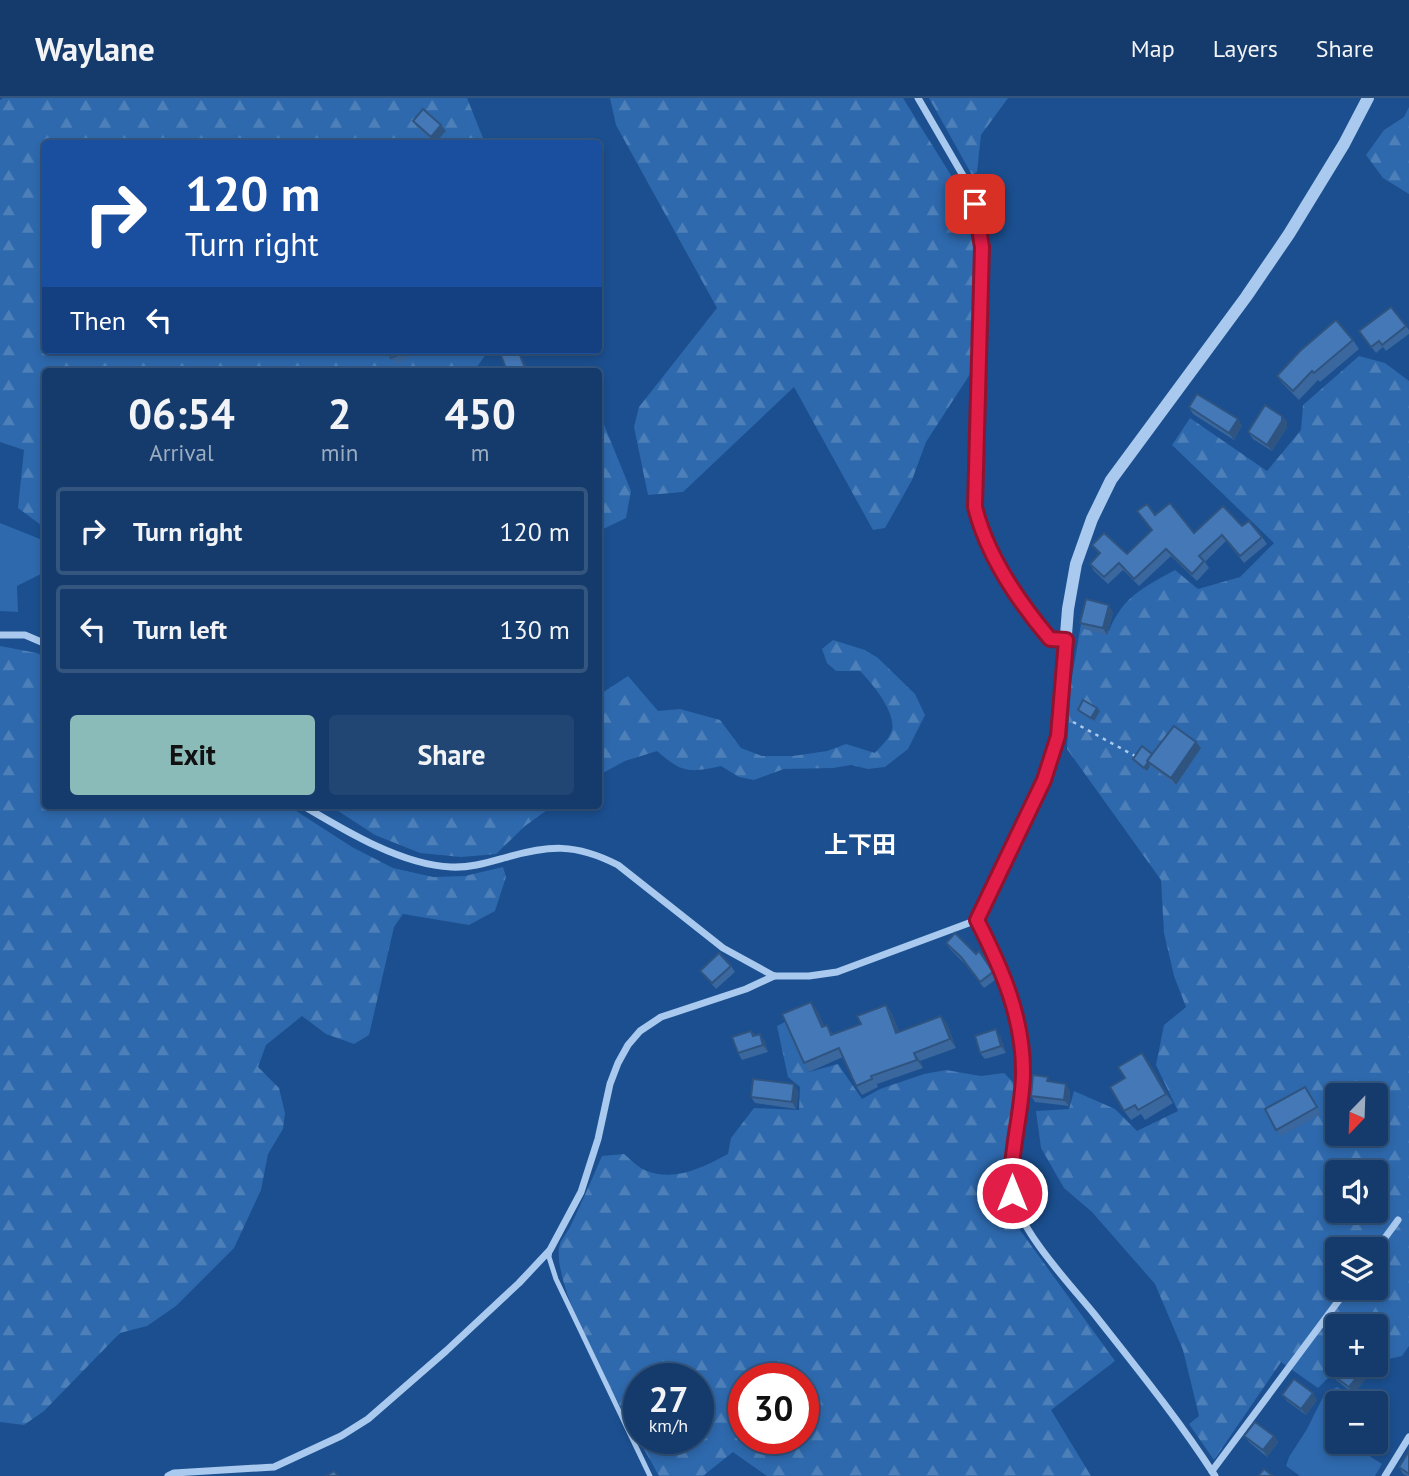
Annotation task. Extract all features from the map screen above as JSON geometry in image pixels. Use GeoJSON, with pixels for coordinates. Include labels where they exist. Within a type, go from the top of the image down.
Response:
{"type":"FeatureCollection","features":[{"type":"Feature","properties":{"kind":"street"},"geometry":{"type":"LineString","coordinates":[[918,98],[965,179],[975,204],[982,247],[975,507],[981,532],[1029,614],[1050,639],[1066,640]]}},
{"type":"Feature","properties":{"kind":"street"},"geometry":{"type":"LineString","coordinates":[[309,809],[368,841],[411,860],[450,867],[477,866],[534,849],[555,846],[599,855],[618,865],[723,948],[775,976],[799,977],[837,972],[977,920],[1044,780],[1058,736],[1068,609],[1076,564],[1091,519],[1111,480],[1289,234],[1344,144],[1368,98]]}},
{"type":"Feature","properties":{"kind":"street"},"geometry":{"type":"LineString","coordinates":[[0,635],[25,635],[42,641]]}},
{"type":"Feature","properties":{"kind":"street"},"geometry":{"type":"LineString","coordinates":[[977,920],[999,962],[1015,1006],[1023,1074],[1011,1174],[1012,1193],[1022,1219],[1214,1474],[1339,1300]]}},
{"type":"Feature","properties":{"kind":"street"},"geometry":{"type":"LineString","coordinates":[[168,1476],[174,1473],[274,1467],[341,1436],[368,1419],[446,1351],[550,1250],[582,1192],[598,1139],[610,1084],[628,1045],[640,1031],[661,1017],[746,989],[775,976]]}},
{"type":"Feature","properties":{"kind":"street"},"geometry":{"type":"LineString","coordinates":[[1386,1237],[1398,1220]]}},
{"type":"Feature","properties":{"kind":"street"},"geometry":{"type":"LineString","coordinates":[[1385,1476],[1409,1437]]}},
{"type":"Feature","properties":{"kind":"lane"},"geometry":{"type":"LineString","coordinates":[[550,1250],[556,1279],[650,1476]]}},
{"type":"Feature","properties":{"kind":"path"},"geometry":{"type":"LineString","coordinates":[[1060,715],[1135,756]]}},
{"type":"Feature","properties":{"kind":"green space"},"geometry":{"type":"Polygon","coordinates":[[[467,98],[484,140],[42,140],[42,354],[486,354],[476,368],[42,368],[42,526],[18,508],[24,450],[0,442],[0,100],[467,98]]]}},
{"type":"Feature","properties":{"kind":"green space"},"geometry":{"type":"Polygon","coordinates":[[[610,98],[903,98],[970,206],[976,254],[974,368],[926,442],[912,480],[885,528],[873,530],[794,387],[683,492],[648,495],[634,427],[639,407],[717,308],[616,125],[610,98]]]}},
{"type":"Feature","properties":{"kind":"green space"},"geometry":{"type":"Polygon","coordinates":[[[929,98],[1008,98],[981,135],[977,172],[972,175],[929,98]]]}},
{"type":"Feature","properties":{"kind":"green space"},"geometry":{"type":"Polygon","coordinates":[[[1409,107],[1409,194],[1383,178],[1366,155],[1384,130],[1404,117],[1409,107]]]}},
{"type":"Feature","properties":{"kind":"green space"},"geometry":{"type":"Polygon","coordinates":[[[1359,356],[1385,363],[1409,381],[1409,1346],[1402,1356],[1388,1359],[1388,1314],[1325,1314],[1325,1377],[1329,1377],[1318,1388],[1281,1362],[1214,1460],[1189,1424],[1199,1416],[1183,1350],[1155,1284],[1092,1212],[1064,1188],[1041,1148],[1036,1111],[1069,1109],[1074,1091],[1115,1109],[1137,1131],[1178,1111],[1156,1065],[1164,1025],[1186,1007],[1174,976],[1164,933],[1161,880],[1067,749],[1071,683],[1081,624],[1109,631],[1121,609],[1135,594],[1175,570],[1198,589],[1240,577],[1274,543],[1172,445],[1190,418],[1267,471],[1301,430],[1303,405],[1359,356]]]}},
{"type":"Feature","properties":{"kind":"green space"},"geometry":{"type":"Polygon","coordinates":[[[602,420],[631,491],[626,518],[602,530],[602,420]]]}},
{"type":"Feature","properties":{"kind":"green space"},"geometry":{"type":"Polygon","coordinates":[[[0,523],[42,540],[42,574],[17,586],[18,612],[0,611],[0,523]]]}},
{"type":"Feature","properties":{"kind":"green space"},"geometry":{"type":"Polygon","coordinates":[[[833,640],[865,650],[878,658],[915,694],[925,715],[908,749],[885,767],[868,769],[851,765],[784,769],[754,780],[739,777],[721,766],[701,770],[686,769],[673,764],[657,751],[625,761],[602,773],[602,693],[628,676],[658,711],[680,709],[720,720],[741,748],[762,756],[793,756],[827,751],[846,744],[875,753],[892,730],[887,707],[860,671],[836,671],[827,663],[822,649],[833,640]]]}},
{"type":"Feature","properties":{"kind":"green space"},"geometry":{"type":"Polygon","coordinates":[[[0,646],[42,656],[42,809],[293,809],[352,847],[393,868],[433,877],[465,876],[503,867],[506,877],[495,911],[469,925],[403,914],[394,927],[369,1035],[354,1044],[326,1034],[302,1016],[266,1045],[258,1067],[279,1088],[285,1113],[283,1129],[268,1154],[261,1190],[234,1248],[176,1306],[147,1326],[120,1333],[44,1411],[24,1425],[0,1422],[0,646]]]}},
{"type":"Feature","properties":{"kind":"green space"},"geometry":{"type":"Polygon","coordinates":[[[335,809],[548,809],[525,826],[496,854],[461,857],[420,853],[375,835],[335,809]]]}},
{"type":"Feature","properties":{"kind":"green space"},"geometry":{"type":"Polygon","coordinates":[[[785,1022],[809,1072],[838,1064],[862,1099],[880,1089],[924,1074],[946,1070],[981,1076],[1004,1073],[1017,1086],[1006,1164],[1006,1192],[1017,1226],[1115,1361],[1051,1410],[1091,1476],[767,1476],[736,1454],[819,1454],[819,1363],[728,1363],[728,1454],[730,1454],[703,1476],[659,1476],[647,1454],[714,1454],[714,1363],[623,1363],[623,1411],[581,1329],[561,1270],[559,1248],[602,1156],[624,1154],[647,1171],[668,1175],[689,1172],[709,1164],[728,1154],[731,1138],[754,1108],[799,1110],[800,1087],[788,1077],[777,1026],[785,1022]]]}},
{"type":"Feature","properties":{"kind":"green space"},"geometry":{"type":"Polygon","coordinates":[[[1324,1395],[1325,1454],[1367,1454],[1382,1464],[1375,1476],[1300,1476],[1286,1466],[1324,1395]]]}},
{"type":"Feature","properties":{"kind":"building"},"geometry":{"type":"Polygon","coordinates":[[[423,109],[441,125],[431,137],[413,121],[423,109]]]}},
{"type":"Feature","properties":{"kind":"building"},"geometry":{"type":"Polygon","coordinates":[[[1391,307],[1406,326],[1382,345],[1379,341],[1371,347],[1359,331],[1391,307]]]}},
{"type":"Feature","properties":{"kind":"building"},"geometry":{"type":"Polygon","coordinates":[[[1336,320],[1353,340],[1314,373],[1312,371],[1293,391],[1277,376],[1300,351],[1336,320]]]}},
{"type":"Feature","properties":{"kind":"building"},"geometry":{"type":"Polygon","coordinates":[[[501,354],[520,354],[525,368],[506,368],[501,354]]]}},
{"type":"Feature","properties":{"kind":"building"},"geometry":{"type":"Polygon","coordinates":[[[1197,394],[1238,419],[1229,433],[1189,407],[1197,394]]]}},
{"type":"Feature","properties":{"kind":"building"},"geometry":{"type":"Polygon","coordinates":[[[1265,405],[1282,416],[1282,421],[1267,445],[1248,432],[1265,405]]]}},
{"type":"Feature","properties":{"kind":"building"},"geometry":{"type":"Polygon","coordinates":[[[1170,503],[1194,533],[1223,506],[1242,526],[1249,521],[1262,537],[1240,556],[1222,535],[1199,556],[1204,561],[1192,574],[1166,549],[1134,579],[1119,563],[1104,577],[1090,564],[1100,553],[1092,545],[1104,533],[1127,554],[1152,530],[1137,511],[1147,504],[1155,515],[1170,503]]]}},
{"type":"Feature","properties":{"kind":"building"},"geometry":{"type":"Polygon","coordinates":[[[1086,599],[1109,605],[1103,628],[1080,623],[1086,599]]]}},
{"type":"Feature","properties":{"kind":"building"},"geometry":{"type":"Polygon","coordinates":[[[1083,700],[1097,708],[1091,718],[1078,710],[1083,700]]]}},
{"type":"Feature","properties":{"kind":"building"},"geometry":{"type":"Polygon","coordinates":[[[1174,726],[1196,742],[1171,778],[1147,761],[1174,726]]]}},
{"type":"Feature","properties":{"kind":"building"},"geometry":{"type":"Polygon","coordinates":[[[1142,746],[1152,754],[1144,768],[1133,759],[1142,746]]]}},
{"type":"Feature","properties":{"kind":"building"},"geometry":{"type":"Polygon","coordinates":[[[955,933],[976,954],[979,951],[993,972],[980,982],[961,957],[946,943],[955,933]]]}},
{"type":"Feature","properties":{"kind":"building"},"geometry":{"type":"Polygon","coordinates":[[[719,953],[731,966],[712,983],[700,971],[719,953]]]}},
{"type":"Feature","properties":{"kind":"building"},"geometry":{"type":"Polygon","coordinates":[[[811,1002],[822,1027],[827,1025],[831,1035],[861,1024],[857,1016],[886,1005],[896,1033],[941,1016],[950,1039],[914,1053],[917,1060],[871,1076],[872,1079],[856,1086],[839,1048],[804,1063],[782,1014],[811,1002]]]}},
{"type":"Feature","properties":{"kind":"building"},"geometry":{"type":"Polygon","coordinates":[[[996,1029],[1001,1046],[980,1053],[975,1036],[996,1029]]]}},
{"type":"Feature","properties":{"kind":"building"},"geometry":{"type":"Polygon","coordinates":[[[751,1031],[753,1036],[760,1034],[763,1045],[738,1053],[732,1037],[751,1031]]]}},
{"type":"Feature","properties":{"kind":"building"},"geometry":{"type":"Polygon","coordinates":[[[1142,1053],[1166,1094],[1138,1110],[1135,1105],[1124,1111],[1110,1087],[1125,1078],[1118,1067],[1142,1053]]]}},
{"type":"Feature","properties":{"kind":"building"},"geometry":{"type":"Polygon","coordinates":[[[1033,1075],[1048,1077],[1047,1081],[1066,1084],[1064,1100],[1031,1096],[1033,1075]]]}},
{"type":"Feature","properties":{"kind":"building"},"geometry":{"type":"Polygon","coordinates":[[[753,1079],[794,1084],[792,1102],[751,1097],[753,1079]]]}},
{"type":"Feature","properties":{"kind":"building"},"geometry":{"type":"Polygon","coordinates":[[[1305,1087],[1317,1107],[1276,1130],[1265,1109],[1305,1087]]]}},
{"type":"Feature","properties":{"kind":"building"},"geometry":{"type":"Polygon","coordinates":[[[1335,1377],[1357,1377],[1349,1387],[1335,1377]]]}},
{"type":"Feature","properties":{"kind":"building"},"geometry":{"type":"Polygon","coordinates":[[[1294,1379],[1313,1393],[1301,1409],[1282,1395],[1294,1379]]]}},
{"type":"Feature","properties":{"kind":"building"},"geometry":{"type":"Polygon","coordinates":[[[1255,1422],[1274,1436],[1263,1450],[1244,1436],[1255,1422]]]}},
{"type":"Feature","properties":{"kind":"building"},"geometry":{"type":"Polygon","coordinates":[[[1409,1451],[1409,1474],[1399,1467],[1409,1451]]]}},
{"type":"Feature","properties":{"kind":"building"},"geometry":{"type":"Polygon","coordinates":[[[1264,1469],[1273,1476],[1258,1476],[1264,1469]]]}},
{"type":"Feature","properties":{"kind":"district","name":"上下田"},"geometry":{"type":"Point","coordinates":[860,845]}},
{"type":"Feature","properties":{"kind":"route"},"geometry":{"type":"LineString","coordinates":[[975,204],[982,247],[975,507],[981,532],[1029,614],[1050,639],[1066,640],[1058,736],[1044,780],[977,920],[999,962],[1015,1006],[1020,1042],[1023,1074],[1011,1174],[1012,1193]]}}]}
